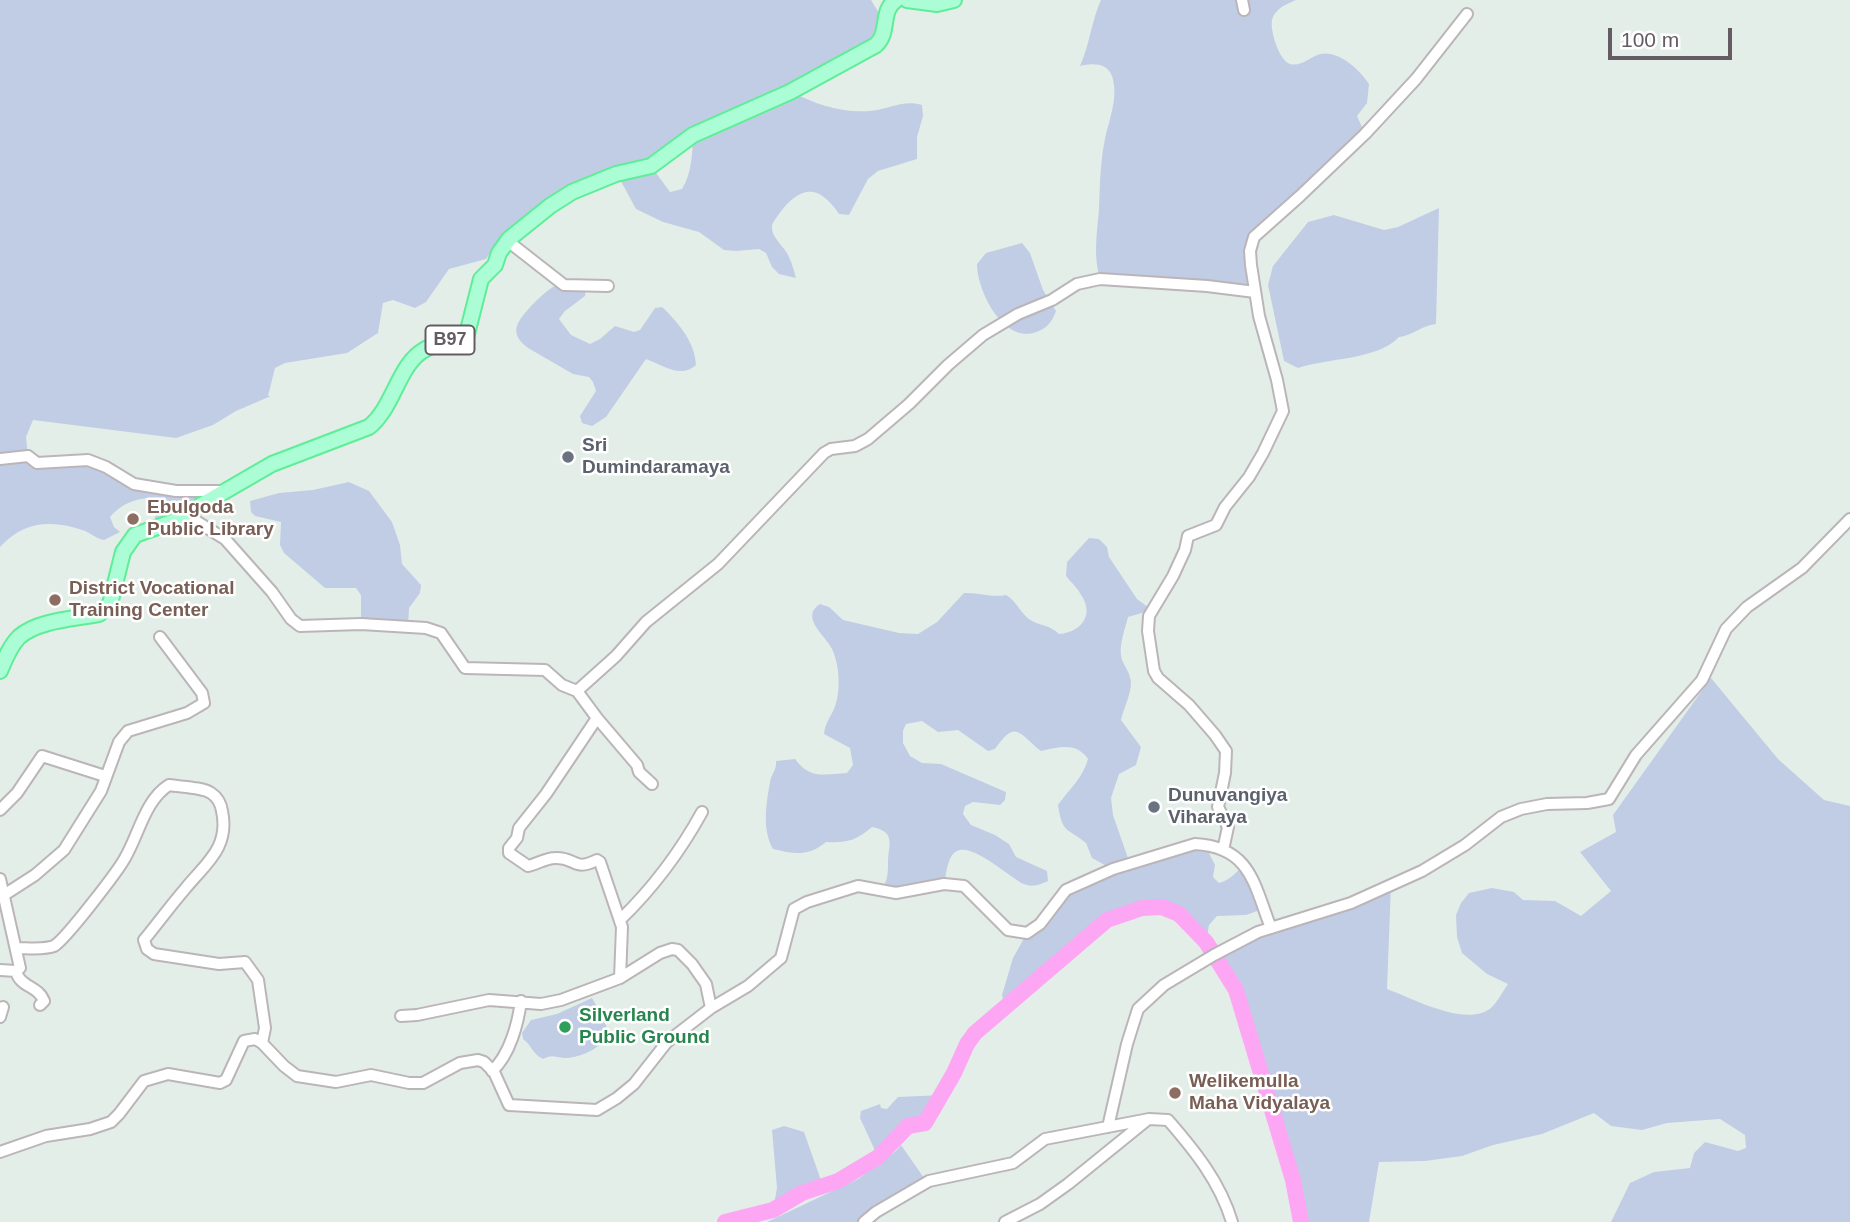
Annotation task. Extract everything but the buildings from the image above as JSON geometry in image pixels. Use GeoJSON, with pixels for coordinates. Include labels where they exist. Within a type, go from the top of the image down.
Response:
{"type":"FeatureCollection","features":[{"type":"Feature","properties":{"kind":"main road","name":"B97"},"geometry":{"type":"LineString","coordinates":[[0,671],[10,649],[20,636],[34,628],[99,614],[106,610],[126,545],[140,532],[172,522],[272,464],[369,427],[379,420],[407,369],[422,351],[467,334],[481,279],[495,265],[499,253],[509,239],[572,192],[616,174],[651,166],[693,135],[790,92],[876,45],[883,39],[888,10],[896,0]]}},
{"type":"Feature","properties":{"kind":"main road"},"geometry":{"type":"LineString","coordinates":[[908,0],[937,4],[954,0]]}},
{"type":"Feature","properties":{"kind":"street"},"geometry":{"type":"LineString","coordinates":[[1223,850],[1228,827],[1217,807],[1225,773],[1226,751],[1216,735],[1189,705],[1158,678],[1154,671],[1148,623],[1149,616],[1185,550],[1188,536],[1216,526],[1225,507],[1249,477],[1263,453],[1283,411],[1278,380],[1259,316],[1255,292],[1250,258],[1254,237],[1365,134],[1416,79],[1466,14]]}},
{"type":"Feature","properties":{"kind":"street"},"geometry":{"type":"LineString","coordinates":[[509,242],[564,285],[608,286]]}},
{"type":"Feature","properties":{"kind":"street"},"geometry":{"type":"LineString","coordinates":[[577,691],[616,656],[646,622],[718,564],[824,453],[831,449],[855,446],[868,439],[983,335],[1018,314],[1052,300],[1077,284],[1100,279],[1255,292]]}},
{"type":"Feature","properties":{"kind":"street"},"geometry":{"type":"LineString","coordinates":[[0,459],[29,456],[37,463],[88,460],[106,467],[134,484],[176,491],[222,491]]}},
{"type":"Feature","properties":{"kind":"street"},"geometry":{"type":"LineString","coordinates":[[1108,1127],[1138,1009],[1164,985],[1192,967],[1271,928],[1351,903],[1422,871],[1465,845],[1501,817],[1521,808],[1609,799],[1636,755],[1702,680],[1726,629],[1747,607],[1802,568],[1850,519]]}},
{"type":"Feature","properties":{"kind":"street"},"geometry":{"type":"LineString","coordinates":[[172,522],[196,521],[225,539],[272,592],[291,619],[300,626],[361,624],[426,628],[440,633],[465,668],[545,670],[562,685],[577,691],[637,765],[639,772],[652,784]]}},
{"type":"Feature","properties":{"kind":"street"},"geometry":{"type":"LineString","coordinates":[[3,902],[64,850],[101,791],[118,742],[128,731],[187,713],[204,703],[202,693],[160,637]]}},
{"type":"Feature","properties":{"kind":"street"},"geometry":{"type":"LineString","coordinates":[[597,718],[546,794],[519,828],[509,853],[528,866],[554,858],[580,866],[597,860],[600,862],[620,920],[620,978]]}},
{"type":"Feature","properties":{"kind":"street"},"geometry":{"type":"LineString","coordinates":[[0,810],[17,793],[43,756],[105,776]]}},
{"type":"Feature","properties":{"kind":"street"},"geometry":{"type":"LineString","coordinates":[[17,948],[53,947],[66,935],[125,859],[142,821],[162,789],[169,785],[210,792],[221,804],[224,820],[218,850],[144,940],[147,949],[154,954],[219,964],[246,962],[258,980],[265,1028],[261,1043]]}},
{"type":"Feature","properties":{"kind":"street"},"geometry":{"type":"LineString","coordinates":[[620,920],[653,885],[684,845],[702,813]]}},
{"type":"Feature","properties":{"kind":"street"},"geometry":{"type":"LineString","coordinates":[[0,1152],[46,1136],[90,1129],[111,1122],[144,1081],[168,1074],[220,1083],[226,1080],[244,1041],[255,1039],[298,1076],[336,1082],[371,1075],[409,1083],[423,1083],[460,1063],[478,1060],[485,1062],[492,1070],[509,1105],[597,1110],[634,1084],[667,1042],[711,1008],[748,986],[781,958],[794,909],[807,902],[858,886],[896,893],[944,884],[964,886],[1007,930],[1027,933],[1040,923],[1066,890],[1095,877],[1195,844],[1207,845],[1223,850],[1246,865],[1271,928]]}},
{"type":"Feature","properties":{"kind":"street"},"geometry":{"type":"LineString","coordinates":[[0,879],[3,902],[20,968],[16,971],[0,970]]}},
{"type":"Feature","properties":{"kind":"street"},"geometry":{"type":"LineString","coordinates":[[401,1016],[418,1015],[473,1002],[521,1000],[541,1004],[561,1000],[620,978],[660,953],[676,949],[692,964],[706,984],[711,1008]]}},
{"type":"Feature","properties":{"kind":"street"},"geometry":{"type":"LineString","coordinates":[[16,971],[23,984],[42,996],[44,1001],[40,1005]]}},
{"type":"Feature","properties":{"kind":"street"},"geometry":{"type":"LineString","coordinates":[[492,1070],[508,1048],[521,1000]]}},
{"type":"Feature","properties":{"kind":"street"},"geometry":{"type":"LineString","coordinates":[[1005,1222],[1040,1204],[1068,1184],[1149,1119]]}},
{"type":"Feature","properties":{"kind":"street"},"geometry":{"type":"LineString","coordinates":[[864,1222],[929,1181],[1007,1165],[1020,1159],[1045,1139],[1149,1119],[1168,1120],[1181,1134],[1208,1168],[1226,1200],[1232,1222]]}},
{"type":"Feature","properties":{"kind":"shaded area"},"geometry":{"type":"Polygon","coordinates":[[[0,0],[871,0],[885,23],[885,33],[791,92],[819,104],[848,111],[876,110],[909,103],[922,105],[917,159],[878,171],[868,179],[849,215],[839,214],[824,197],[816,193],[809,192],[794,198],[774,221],[772,229],[789,257],[796,278],[779,274],[772,267],[766,253],[759,249],[724,250],[699,232],[663,222],[636,209],[617,174],[572,192],[509,242],[498,242],[486,259],[449,269],[426,302],[415,308],[393,300],[383,303],[378,333],[347,353],[285,363],[275,368],[268,396],[271,396],[236,411],[213,425],[176,438],[33,420],[26,437],[28,456],[37,463],[88,460],[134,484],[223,491],[154,526],[156,511],[151,498],[128,503],[110,517],[114,527],[120,532],[104,540],[73,527],[50,524],[28,527],[0,547],[0,0]],[[693,137],[651,166],[670,192],[682,189],[688,176],[693,137]]]}},
{"type":"Feature","properties":{"kind":"shaded area"},"geometry":{"type":"Polygon","coordinates":[[[1101,0],[1296,0],[1279,9],[1272,20],[1272,31],[1282,57],[1290,64],[1298,64],[1320,54],[1334,55],[1355,67],[1369,84],[1367,103],[1357,116],[1365,134],[1254,237],[1255,292],[1100,279],[1096,253],[1100,174],[1114,100],[1114,84],[1110,71],[1103,66],[1080,66],[1101,0]]]}},
{"type":"Feature","properties":{"kind":"shaded area"},"geometry":{"type":"Polygon","coordinates":[[[1439,208],[1436,324],[1399,337],[1390,345],[1365,354],[1298,368],[1284,361],[1268,285],[1273,266],[1308,222],[1334,215],[1384,230],[1398,227],[1439,208]]]}},
{"type":"Feature","properties":{"kind":"shaded area"},"geometry":{"type":"Polygon","coordinates":[[[1022,243],[1030,253],[1043,290],[1056,311],[1048,325],[1033,333],[1022,333],[1002,322],[993,311],[978,275],[977,264],[986,253],[1022,243]]]}},
{"type":"Feature","properties":{"kind":"shaded area"},"geometry":{"type":"Polygon","coordinates":[[[575,280],[586,286],[585,296],[559,319],[571,335],[590,344],[615,326],[634,332],[640,330],[655,308],[662,307],[689,340],[696,365],[678,371],[646,359],[606,417],[592,426],[582,423],[580,416],[596,391],[593,382],[589,377],[573,374],[528,348],[516,332],[522,317],[542,296],[553,287],[575,280]]]}},
{"type":"Feature","properties":{"kind":"shaded area"},"geometry":{"type":"Polygon","coordinates":[[[349,482],[369,491],[392,522],[400,545],[402,564],[421,585],[420,593],[409,608],[408,627],[361,624],[361,595],[356,588],[325,588],[284,553],[280,545],[281,522],[255,516],[251,512],[250,501],[279,493],[313,490],[349,482]]]}},
{"type":"Feature","properties":{"kind":"shaded area"},"geometry":{"type":"Polygon","coordinates":[[[1089,538],[1099,539],[1107,547],[1109,557],[1137,599],[1152,610],[1128,617],[1121,645],[1121,657],[1131,682],[1121,720],[1141,747],[1136,765],[1119,774],[1111,798],[1113,815],[1130,864],[1205,845],[1215,865],[1213,877],[1219,883],[1246,865],[1263,909],[1246,915],[1217,916],[1209,925],[1206,942],[1187,922],[1165,908],[1149,906],[1132,909],[1097,929],[1035,984],[1005,1006],[1002,995],[1013,958],[1027,933],[1066,890],[1112,869],[1092,858],[1086,843],[1064,826],[1060,814],[1058,805],[1086,766],[1088,759],[1083,754],[1067,747],[1041,751],[1018,732],[1008,734],[995,749],[988,751],[958,730],[938,732],[922,721],[906,724],[903,731],[903,743],[910,756],[922,763],[941,764],[1006,792],[1005,800],[1000,805],[973,802],[965,806],[963,814],[971,825],[1009,844],[1016,857],[1047,871],[1048,881],[1035,885],[1020,882],[988,860],[966,850],[957,851],[951,857],[944,884],[882,891],[887,875],[889,840],[885,832],[872,827],[856,838],[826,842],[807,852],[794,853],[773,849],[766,825],[770,782],[776,761],[795,759],[806,770],[825,775],[847,773],[853,765],[850,748],[824,734],[836,703],[839,679],[832,649],[813,621],[814,609],[820,604],[829,607],[843,620],[899,633],[918,634],[937,622],[964,593],[1006,595],[1032,621],[1059,634],[1066,633],[1082,624],[1086,613],[1082,597],[1066,576],[1067,562],[1089,538]]]}},
{"type":"Feature","properties":{"kind":"shaded area"},"geometry":{"type":"Polygon","coordinates":[[[1711,678],[1778,759],[1824,800],[1850,806],[1850,1222],[1611,1222],[1630,1183],[1654,1172],[1690,1168],[1694,1153],[1705,1142],[1738,1151],[1746,1148],[1745,1135],[1720,1119],[1667,1123],[1642,1130],[1611,1126],[1594,1113],[1542,1134],[1493,1145],[1462,1156],[1425,1161],[1379,1162],[1369,1222],[1301,1222],[1293,1180],[1236,990],[1214,955],[1391,885],[1387,989],[1440,1010],[1469,1015],[1482,1013],[1492,1007],[1508,984],[1487,974],[1462,953],[1457,937],[1456,915],[1461,903],[1469,893],[1492,888],[1514,892],[1523,900],[1555,901],[1581,916],[1611,891],[1580,852],[1616,832],[1613,815],[1711,678]]]}},
{"type":"Feature","properties":{"kind":"shaded area","name":"Silverland Public Ground"},"geometry":{"type":"Polygon","coordinates":[[[592,998],[603,1017],[607,1035],[604,1041],[592,1050],[570,1058],[551,1056],[543,1059],[536,1055],[523,1039],[522,1033],[531,1020],[557,1014],[592,998]]]}},
{"type":"Feature","properties":{"kind":"shaded area"},"geometry":{"type":"Polygon","coordinates":[[[943,1095],[925,1123],[908,1126],[878,1157],[860,1118],[861,1111],[880,1104],[881,1108],[887,1109],[898,1097],[943,1095]]]}},
{"type":"Feature","properties":{"kind":"shaded area"},"geometry":{"type":"Polygon","coordinates":[[[784,1126],[804,1132],[823,1186],[802,1193],[773,1210],[777,1188],[772,1130],[784,1126]]]}},
{"type":"Feature","properties":{"kind":"shaded area"},"geometry":{"type":"Polygon","coordinates":[[[901,1145],[924,1178],[857,1222],[767,1222],[858,1179],[901,1145]]]}},
{"type":"Feature","properties":{"kind":"waterway"},"geometry":{"type":"LineString","coordinates":[[725,1222],[773,1210],[802,1193],[838,1181],[878,1157],[908,1126],[925,1123],[975,1033],[1107,920],[1142,908],[1162,907],[1179,914],[1206,942],[1236,990],[1293,1180],[1301,1222]]}},
{"type":"Feature","properties":{"kind":"place","name":"Sri Dumindaramaya"},"geometry":{"type":"Point","coordinates":[568,457]}},
{"type":"Feature","properties":{"kind":"place","name":"Ebulgoda Public Library"},"geometry":{"type":"Point","coordinates":[133,519]}},
{"type":"Feature","properties":{"kind":"place","name":"District Vocational Training Center"},"geometry":{"type":"Point","coordinates":[55,600]}},
{"type":"Feature","properties":{"kind":"place","name":"Dunuvangiya Viharaya"},"geometry":{"type":"Point","coordinates":[1154,807]}},
{"type":"Feature","properties":{"kind":"place","name":"Silverland Public Ground"},"geometry":{"type":"Point","coordinates":[565,1027]}},
{"type":"Feature","properties":{"kind":"place","name":"Welikemulla Maha Vidyalaya"},"geometry":{"type":"Point","coordinates":[1175,1093]}}]}
